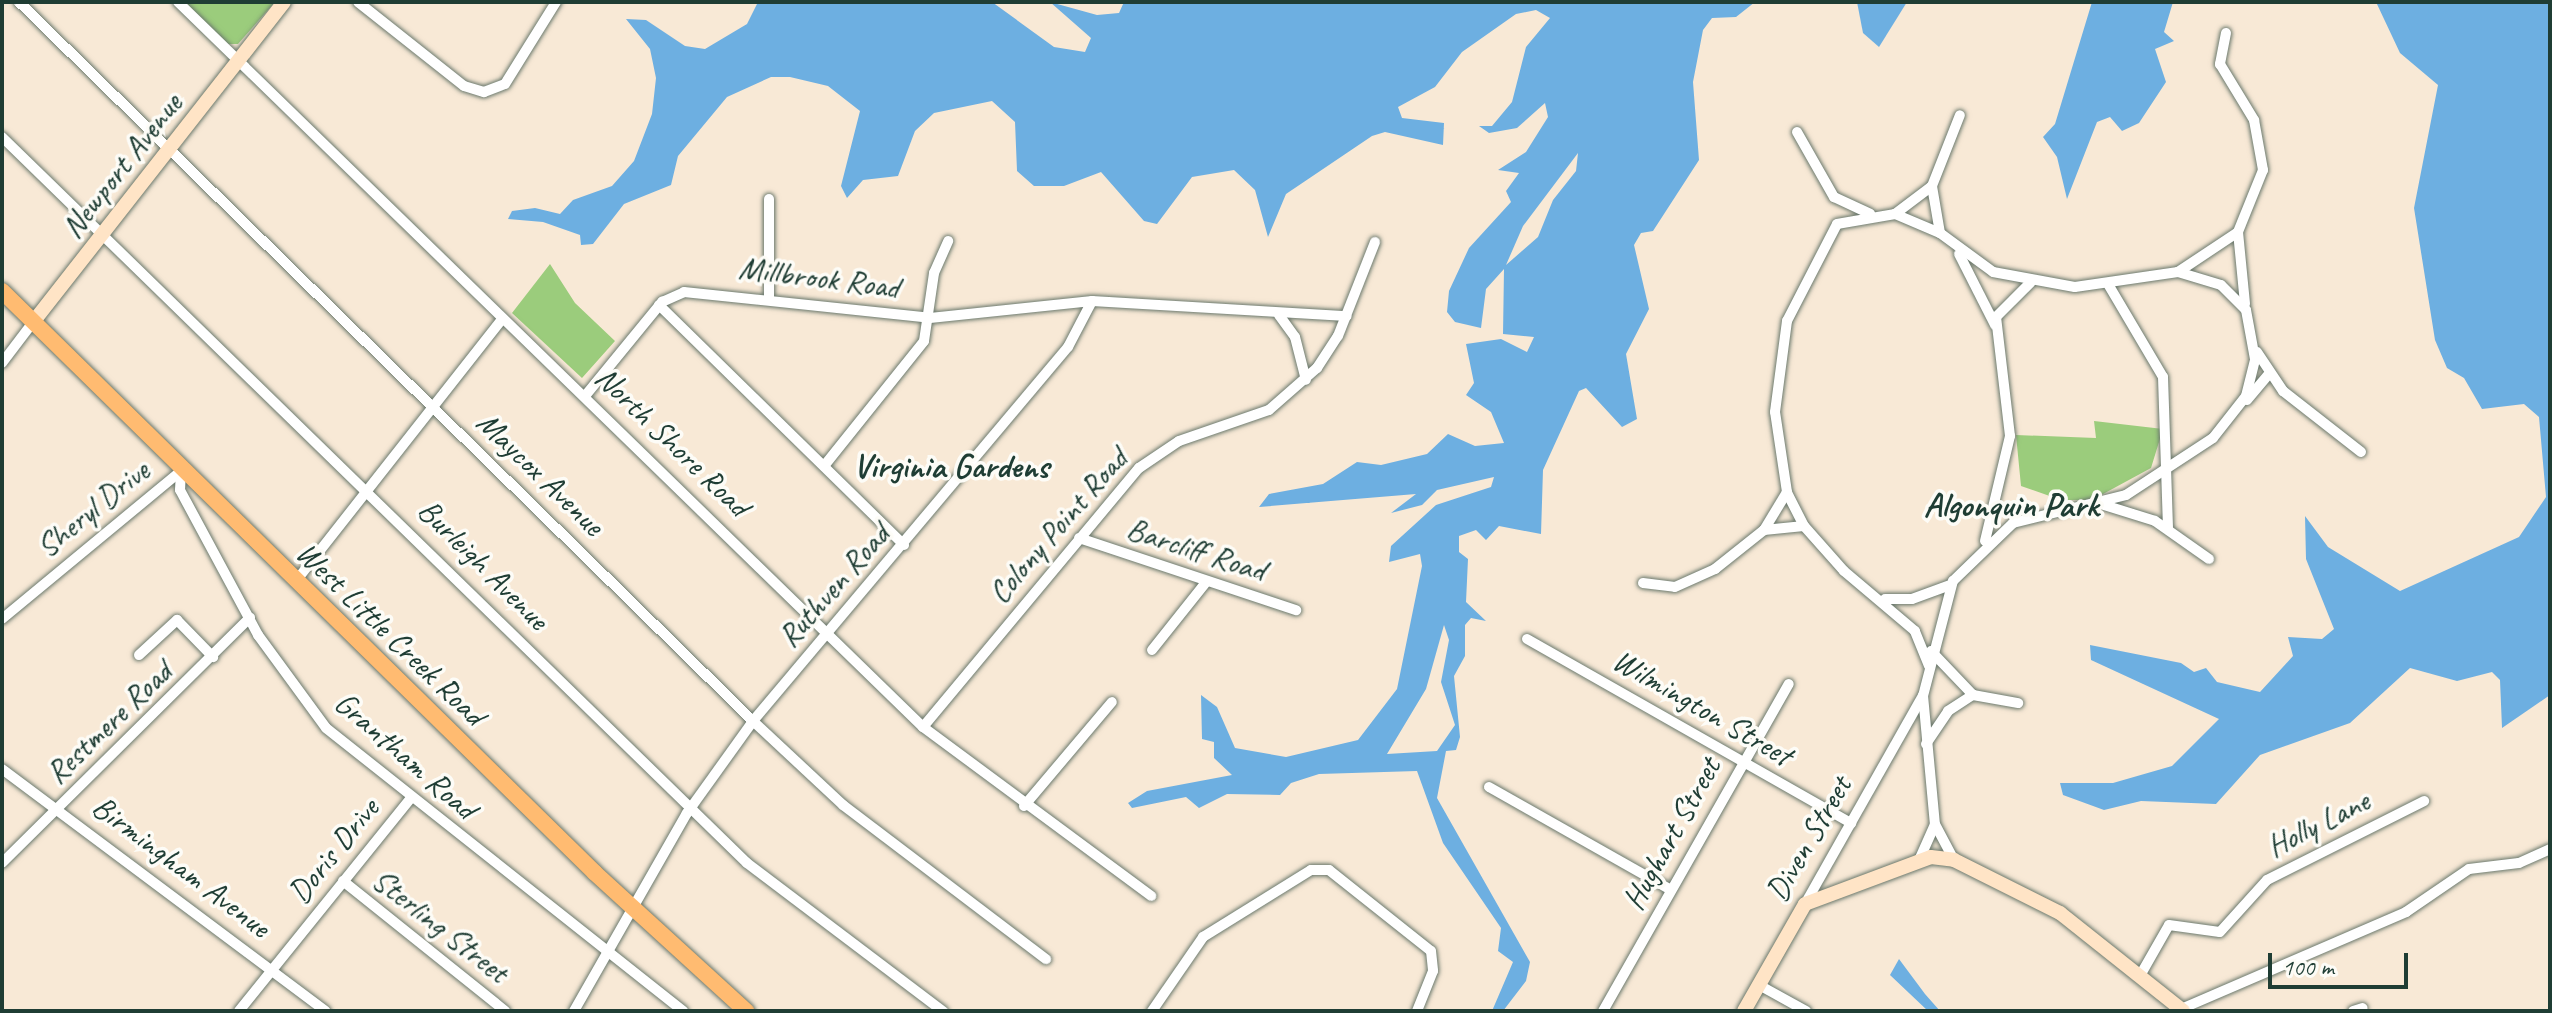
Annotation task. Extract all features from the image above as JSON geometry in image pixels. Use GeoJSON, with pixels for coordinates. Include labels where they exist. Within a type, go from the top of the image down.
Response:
{"type":"FeatureCollection","features":[{"type":"Feature","properties":{"kind":"main road","name":"West Little Creek Road"},"geometry":{"type":"LineString","coordinates":[[2,291],[181,471],[633,908],[746,1011]]}},
{"type":"Feature","properties":{"kind":"street","name":"Maycox Avenue"},"geometry":{"type":"LineString","coordinates":[[19,2],[753,721],[843,805],[1046,959]]}},
{"type":"Feature","properties":{"kind":"street","name":"North Shore Road"},"geometry":{"type":"LineString","coordinates":[[178,2],[923,727],[1024,806],[1151,896]]}},
{"type":"Feature","properties":{"kind":"street","name":"Newport Avenue"},"geometry":{"type":"LineString","coordinates":[[2,363],[171,151],[284,2]]}},
{"type":"Feature","properties":{"kind":"street"},"geometry":{"type":"LineString","coordinates":[[358,2],[464,86],[484,92],[505,84],[556,2]]}},
{"type":"Feature","properties":{"kind":"street"},"geometry":{"type":"LineString","coordinates":[[2226,33],[2219,43],[2220,64],[2254,120],[2263,170],[2238,232],[2246,310],[2255,347],[2269,374],[2361,452]]}},
{"type":"Feature","properties":{"kind":"street"},"geometry":{"type":"LineString","coordinates":[[1940,233],[1932,186],[1960,115]]}},
{"type":"Feature","properties":{"kind":"street"},"geometry":{"type":"LineString","coordinates":[[1797,132],[1834,197],[1837,224],[1787,321],[1775,412],[1787,492],[1804,526],[1844,571],[1885,599],[1915,631],[1929,666]]}},
{"type":"Feature","properties":{"kind":"street","name":"Burleigh Avenue"},"geometry":{"type":"LineString","coordinates":[[2,137],[368,489],[691,808],[820,924],[943,1011]]}},
{"type":"Feature","properties":{"kind":"street"},"geometry":{"type":"LineString","coordinates":[[1895,214],[1932,186]]}},
{"type":"Feature","properties":{"kind":"street"},"geometry":{"type":"LineString","coordinates":[[1834,197],[1870,214]]}},
{"type":"Feature","properties":{"kind":"street"},"geometry":{"type":"LineString","coordinates":[[769,199],[769,297]]}},
{"type":"Feature","properties":{"kind":"street"},"geometry":{"type":"LineString","coordinates":[[1837,224],[1870,214],[1895,214],[1940,233],[1954,247],[1993,272],[2031,282],[2108,284],[2178,272],[2238,232]]}},
{"type":"Feature","properties":{"kind":"street"},"geometry":{"type":"LineString","coordinates":[[824,466],[917,352],[930,318],[934,273],[948,241]]}},
{"type":"Feature","properties":{"kind":"street","name":"Colony Point Road"},"geometry":{"type":"LineString","coordinates":[[923,727],[1079,538],[1163,450],[1269,410],[1306,380],[1347,316],[1375,242]]}},
{"type":"Feature","properties":{"kind":"street"},"geometry":{"type":"LineString","coordinates":[[1954,247],[1996,327],[2010,436],[1984,543]]}},
{"type":"Feature","properties":{"kind":"street"},"geometry":{"type":"LineString","coordinates":[[2178,272],[2221,285],[2246,310]]}},
{"type":"Feature","properties":{"kind":"street"},"geometry":{"type":"LineString","coordinates":[[1996,327],[2005,300],[2031,282]]}},
{"type":"Feature","properties":{"kind":"street"},"geometry":{"type":"LineString","coordinates":[[2108,284],[2163,377],[2168,529]]}},
{"type":"Feature","properties":{"kind":"street","name":"Millbrook Road"},"geometry":{"type":"LineString","coordinates":[[585,396],[659,305],[698,290],[930,318],[1092,301]]}},
{"type":"Feature","properties":{"kind":"street"},"geometry":{"type":"LineString","coordinates":[[1092,301],[1279,315],[1347,316]]}},
{"type":"Feature","properties":{"kind":"street","name":"Ruthven Road"},"geometry":{"type":"LineString","coordinates":[[574,1011],[691,808],[753,721],[829,635],[1068,347],[1092,301]]}},
{"type":"Feature","properties":{"kind":"street"},"geometry":{"type":"LineString","coordinates":[[659,305],[904,545]]}},
{"type":"Feature","properties":{"kind":"street"},"geometry":{"type":"LineString","coordinates":[[1279,315],[1295,337],[1306,380]]}},
{"type":"Feature","properties":{"kind":"street"},"geometry":{"type":"LineString","coordinates":[[296,581],[502,319]]}},
{"type":"Feature","properties":{"kind":"street"},"geometry":{"type":"LineString","coordinates":[[2242,404],[2255,347]]}},
{"type":"Feature","properties":{"kind":"street"},"geometry":{"type":"LineString","coordinates":[[1954,860],[1935,825],[1924,750],[1923,696],[1931,651],[1950,585],[1984,543],[2037,513],[2104,505],[2213,438],[2269,374]]}},
{"type":"Feature","properties":{"kind":"street","name":"Grantham Road"},"geometry":{"type":"LineString","coordinates":[[181,471],[180,490],[250,618],[326,728],[606,955],[683,1011]]}},
{"type":"Feature","properties":{"kind":"street","name":"Sheryl Drive"},"geometry":{"type":"LineString","coordinates":[[2,619],[181,471]]}},
{"type":"Feature","properties":{"kind":"street"},"geometry":{"type":"LineString","coordinates":[[1643,583],[1675,587],[1715,569],[1764,530],[1787,492]]}},
{"type":"Feature","properties":{"kind":"street"},"geometry":{"type":"LineString","coordinates":[[2104,505],[2168,529],[2209,559]]}},
{"type":"Feature","properties":{"kind":"street"},"geometry":{"type":"LineString","coordinates":[[1764,530],[1804,526]]}},
{"type":"Feature","properties":{"kind":"street","name":"Barcliff Road"},"geometry":{"type":"LineString","coordinates":[[1079,538],[1296,610]]}},
{"type":"Feature","properties":{"kind":"street"},"geometry":{"type":"LineString","coordinates":[[1152,650],[1207,581]]}},
{"type":"Feature","properties":{"kind":"street"},"geometry":{"type":"LineString","coordinates":[[1885,599],[1912,599],[1950,585]]}},
{"type":"Feature","properties":{"kind":"street","name":"Restmere Road"},"geometry":{"type":"LineString","coordinates":[[2,863],[250,618]]}},
{"type":"Feature","properties":{"kind":"street"},"geometry":{"type":"LineString","coordinates":[[139,655],[177,620],[213,657]]}},
{"type":"Feature","properties":{"kind":"street","name":"Wilmington Street"},"geometry":{"type":"LineString","coordinates":[[1527,639],[1851,823]]}},
{"type":"Feature","properties":{"kind":"street"},"geometry":{"type":"LineString","coordinates":[[1931,651],[1973,695],[2018,703]]}},
{"type":"Feature","properties":{"kind":"street","name":"Hughart Street"},"geometry":{"type":"LineString","coordinates":[[1603,1011],[1743,760],[1789,684]]}},
{"type":"Feature","properties":{"kind":"street"},"geometry":{"type":"LineString","coordinates":[[1924,750],[1945,715],[1973,695]]}},
{"type":"Feature","properties":{"kind":"street","name":"Diven Street"},"geometry":{"type":"LineString","coordinates":[[1744,1011],[1923,696]]}},
{"type":"Feature","properties":{"kind":"street"},"geometry":{"type":"LineString","coordinates":[[1024,806],[1112,702]]}},
{"type":"Feature","properties":{"kind":"street","name":"Birmingham Avenue"},"geometry":{"type":"LineString","coordinates":[[2,769],[59,808],[326,1011]]}},
{"type":"Feature","properties":{"kind":"street"},"geometry":{"type":"LineString","coordinates":[[1489,787],[1671,890]]}},
{"type":"Feature","properties":{"kind":"street","name":"Doris Drive"},"geometry":{"type":"LineString","coordinates":[[239,1011],[410,799]]}},
{"type":"Feature","properties":{"kind":"street","name":"Holly Lane"},"geometry":{"type":"LineString","coordinates":[[2141,974],[2169,925],[2220,932],[2267,880],[2424,801]]}},
{"type":"Feature","properties":{"kind":"street"},"geometry":{"type":"LineString","coordinates":[[1920,858],[1935,825]]}},
{"type":"Feature","properties":{"kind":"street"},"geometry":{"type":"LineString","coordinates":[[1805,904],[1920,858],[1954,860],[2060,913],[2141,974],[2182,1010],[2406,912],[2469,869],[2519,863],[2550,849]]}},
{"type":"Feature","properties":{"kind":"street"},"geometry":{"type":"LineString","coordinates":[[1152,1011],[1203,937],[1311,870],[1329,870],[1431,951],[1433,971],[1417,1011]]}},
{"type":"Feature","properties":{"kind":"street","name":"Sterling Street"},"geometry":{"type":"LineString","coordinates":[[343,881],[505,1011]]}},
{"type":"Feature","properties":{"kind":"street"},"geometry":{"type":"LineString","coordinates":[[1759,985],[1806,1011]]}},
{"type":"Feature","properties":{"kind":"green space"},"geometry":{"type":"Polygon","coordinates":[[[185,2],[275,2],[238,44],[228,44],[185,2]]]}},
{"type":"Feature","properties":{"kind":"green space"},"geometry":{"type":"Polygon","coordinates":[[[550,264],[575,303],[615,341],[582,378],[512,313],[550,264]]]}},
{"type":"Feature","properties":{"kind":"green space","name":"Algonquin Park"},"geometry":{"type":"Polygon","coordinates":[[[2094,421],[2163,429],[2151,468],[2092,500],[2061,500],[2021,486],[2016,435],[2096,438],[2094,421]]]}},
{"type":"Feature","properties":{"kind":"water"},"geometry":{"type":"Polygon","coordinates":[[[758,2],[992,2],[1054,47],[1085,52],[1091,38],[1050,2],[1097,15],[1119,13],[1124,2],[1755,2],[1736,17],[1712,18],[1703,30],[1693,82],[1699,160],[1653,231],[1641,233],[1634,245],[1649,309],[1626,354],[1637,419],[1622,427],[1586,388],[1579,391],[1543,470],[1541,534],[1499,526],[1486,540],[1476,530],[1459,536],[1459,552],[1468,559],[1466,602],[1486,621],[1471,618],[1465,625],[1465,656],[1454,676],[1460,737],[1456,750],[1446,751],[1437,798],[1530,962],[1526,981],[1503,1011],[1492,1011],[1513,962],[1498,951],[1501,928],[1443,843],[1417,771],[1319,774],[1291,783],[1280,795],[1227,794],[1199,808],[1186,797],[1132,808],[1128,803],[1147,791],[1232,775],[1214,758],[1214,742],[1202,739],[1201,695],[1217,707],[1235,748],[1286,757],[1358,740],[1397,689],[1422,566],[1420,554],[1389,562],[1391,546],[1436,505],[1491,487],[1494,477],[1437,490],[1422,505],[1391,513],[1416,494],[1259,507],[1269,494],[1323,484],[1357,462],[1381,465],[1427,454],[1448,434],[1475,446],[1504,443],[1491,412],[1466,395],[1474,383],[1466,344],[1501,339],[1527,352],[1534,337],[1503,334],[1504,269],[1486,289],[1481,328],[1455,322],[1447,312],[1449,291],[1469,248],[1511,202],[1506,191],[1519,173],[1498,170],[1526,152],[1548,117],[1545,103],[1517,128],[1489,133],[1479,126],[1492,126],[1512,102],[1526,47],[1550,18],[1536,10],[1516,14],[1462,52],[1435,87],[1398,107],[1402,118],[1444,123],[1443,145],[1385,132],[1372,136],[1286,194],[1268,237],[1255,190],[1234,170],[1192,177],[1157,224],[1144,221],[1101,172],[1064,186],[1034,186],[1017,171],[1015,122],[992,101],[934,113],[915,131],[898,176],[863,180],[847,198],[841,186],[860,111],[828,86],[790,77],[771,77],[727,97],[678,156],[671,185],[624,204],[593,244],[581,245],[580,235],[543,222],[508,219],[512,211],[535,208],[560,214],[573,200],[612,186],[634,161],[652,114],[656,78],[650,49],[626,19],[646,20],[685,46],[705,49],[747,24],[758,2]],[[1578,153],[1523,226],[1506,265],[1538,237],[1553,200],[1576,171],[1578,153]],[[1444,625],[1426,689],[1387,754],[1437,751],[1455,725],[1441,682],[1449,640],[1444,625]]]}},
{"type":"Feature","properties":{"kind":"water"},"geometry":{"type":"Polygon","coordinates":[[[1857,2],[1907,2],[1879,47],[1863,33],[1857,2]]]}},
{"type":"Feature","properties":{"kind":"water"},"geometry":{"type":"Polygon","coordinates":[[[2092,2],[2173,2],[2164,32],[2174,41],[2155,49],[2166,82],[2139,123],[2122,131],[2110,117],[2097,122],[2067,199],[2057,157],[2043,137],[2055,124],[2092,2]]]}},
{"type":"Feature","properties":{"kind":"water"},"geometry":{"type":"Polygon","coordinates":[[[2376,2],[2550,2],[2550,695],[2502,728],[2500,680],[2492,672],[2457,681],[2410,668],[2350,723],[2260,755],[2216,804],[2141,801],[2104,810],[2063,795],[2060,783],[2113,783],[2172,766],[2219,719],[2091,660],[2090,645],[2181,663],[2194,672],[2206,668],[2217,682],[2260,692],[2293,656],[2288,637],[2322,639],[2334,629],[2306,559],[2305,516],[2328,547],[2400,591],[2519,537],[2546,497],[2539,417],[2524,404],[2482,409],[2464,378],[2447,368],[2435,340],[2414,208],[2438,85],[2400,53],[2376,2]]]}},
{"type":"Feature","properties":{"kind":"water"},"geometry":{"type":"Polygon","coordinates":[[[1899,959],[1940,1011],[1928,1011],[1890,975],[1899,959]]]}},
{"type":"Feature","properties":{"kind":"district","name":"Virginia Gardens"},"geometry":{"type":"Point","coordinates":[951,466]}},
{"type":"Feature","properties":{"kind":"district","name":"Algonquin Park"},"geometry":{"type":"Point","coordinates":[2011,505]}}]}
